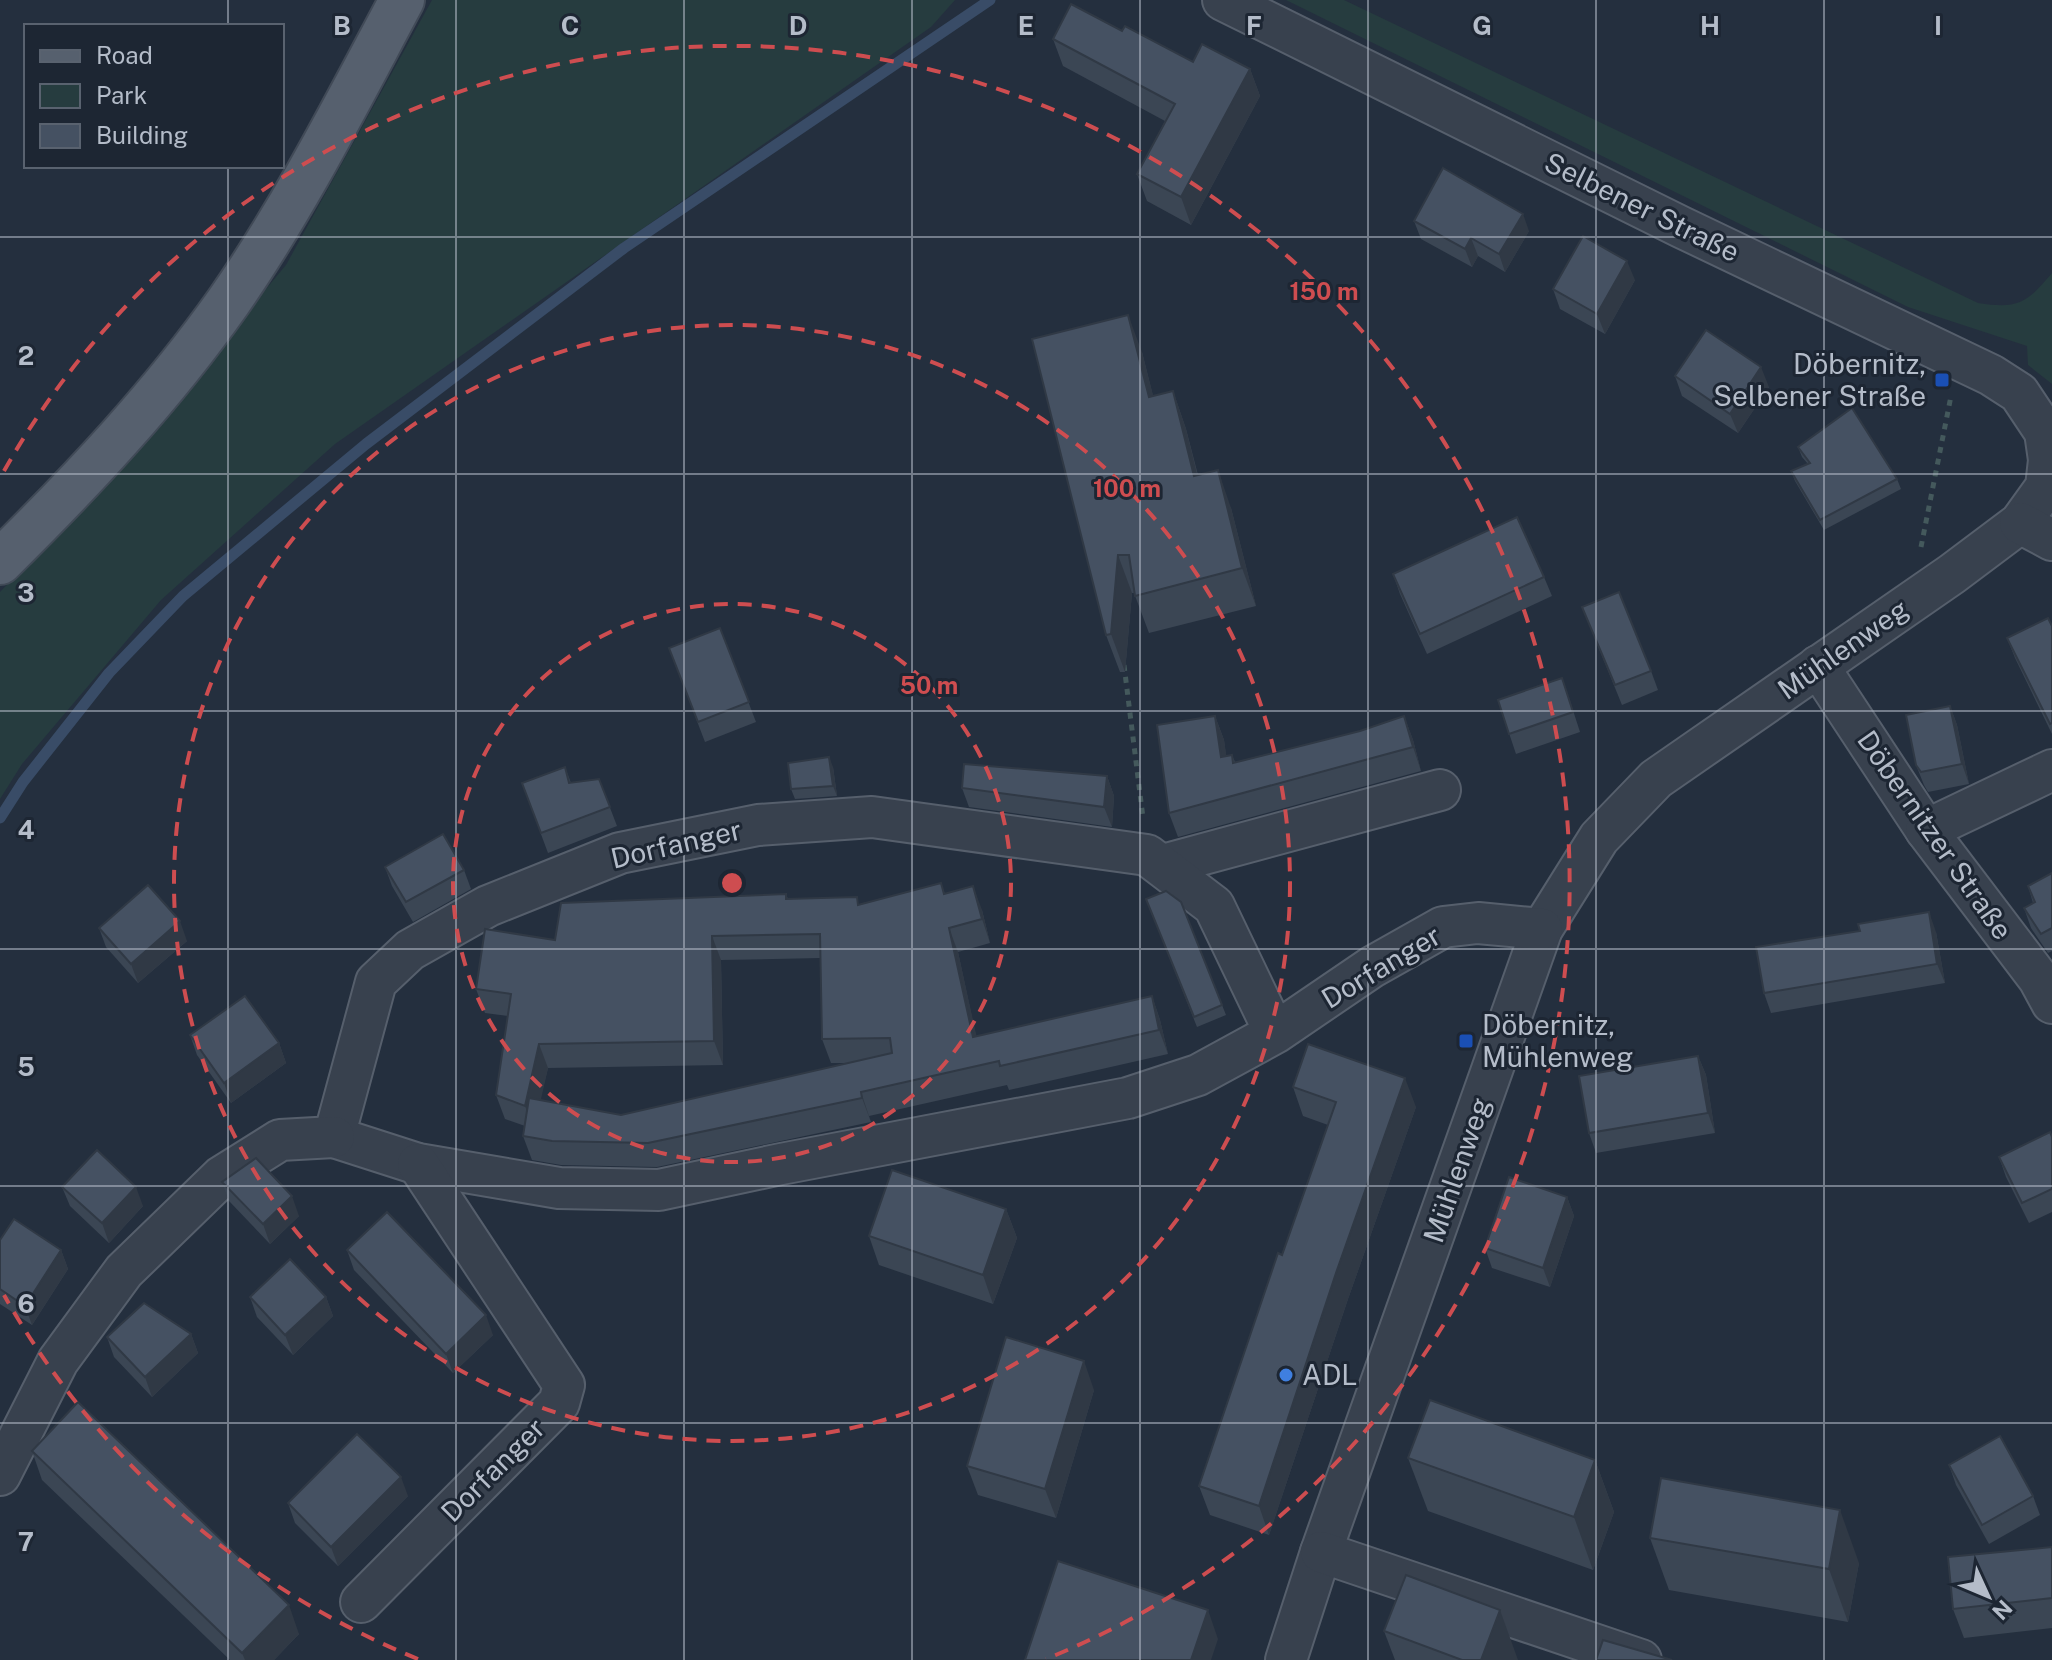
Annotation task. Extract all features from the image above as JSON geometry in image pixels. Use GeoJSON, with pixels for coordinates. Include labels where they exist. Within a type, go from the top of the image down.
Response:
{"type":"FeatureCollection","features":[{"type":"Feature","properties":{"kind":"main road"},"geometry":{"type":"LineString","coordinates":[[0,562],[99,461],[157,394],[229,300],[296,195],[402,0]]}},
{"type":"Feature","properties":{"kind":"street","name":"Selbener Straße"},"geometry":{"type":"LineString","coordinates":[[1223,0],[1600,187],[1991,375],[2019,393],[2048,429]]}},
{"type":"Feature","properties":{"kind":"street","name":"Mühlenweg"},"geometry":{"type":"LineString","coordinates":[[1286,1660],[1321,1552],[1542,929],[1599,838],[1656,779],[1909,603],[2036,531],[2046,487],[2048,429]]}},
{"type":"Feature","properties":{"kind":"street","name":"Döbernitzer Straße"},"geometry":{"type":"LineString","coordinates":[[1818,666],[1926,830],[2039,979],[2052,1003]]}},
{"type":"Feature","properties":{"kind":"street"},"geometry":{"type":"LineString","coordinates":[[1926,830],[2052,770]]}},
{"type":"Feature","properties":{"kind":"street","name":"Dorfanger"},"geometry":{"type":"LineString","coordinates":[[334,1137],[376,982],[410,950],[488,906],[620,853],[758,825],[872,817],[1155,860],[1440,790]]}},
{"type":"Feature","properties":{"kind":"street"},"geometry":{"type":"LineString","coordinates":[[1155,860],[1214,906],[1275,1033]]}},
{"type":"Feature","properties":{"kind":"street","name":"Dorfanger"},"geometry":{"type":"LineString","coordinates":[[0,1475],[58,1361],[124,1271],[221,1177],[280,1140],[334,1137],[418,1164],[559,1188],[659,1190],[1128,1098],[1198,1075],[1275,1033],[1372,967],[1443,927],[1478,923],[1542,929]]}},
{"type":"Feature","properties":{"kind":"street","name":"Dorfanger"},"geometry":{"type":"LineString","coordinates":[[361,1602],[559,1403],[564,1385],[418,1164]]}},
{"type":"Feature","properties":{"kind":"street"},"geometry":{"type":"LineString","coordinates":[[1321,1552],[1641,1660]]}},
{"type":"Feature","properties":{"kind":"path"},"geometry":{"type":"LineString","coordinates":[[1909,603],[1959,360]]}},
{"type":"Feature","properties":{"kind":"path"},"geometry":{"type":"LineString","coordinates":[[1123,659],[1155,860]]}},
{"type":"Feature","properties":{"kind":"green space"},"geometry":{"type":"Polygon","coordinates":[[[432,0],[955,0],[931,27],[335,444],[161,600],[22,764],[0,799],[0,592],[100,488],[286,265],[432,0]]]}},
{"type":"Feature","properties":{"kind":"green space"},"geometry":{"type":"Polygon","coordinates":[[[1286,0],[1344,0],[1978,303],[2003,305],[2020,302],[2035,292],[2052,273],[2052,384],[2028,365],[2027,346],[1908,307],[1286,0]]]}},
{"type":"Feature","properties":{"kind":"building"},"geometry":{"type":"Polygon","coordinates":[[[1071,4],[1122,31],[1125,26],[1193,62],[1202,44],[1250,69],[1181,197],[1137,174],[1175,104],[1053,39],[1071,4]]]}},
{"type":"Feature","properties":{"kind":"building"},"geometry":{"type":"Polygon","coordinates":[[[1443,168],[1523,214],[1499,254],[1471,238],[1465,249],[1414,221],[1443,168]]]}},
{"type":"Feature","properties":{"kind":"building"},"geometry":{"type":"Polygon","coordinates":[[[1583,236],[1627,261],[1597,314],[1553,289],[1583,236]]]}},
{"type":"Feature","properties":{"kind":"building"},"geometry":{"type":"Polygon","coordinates":[[[1128,315],[1149,397],[1173,391],[1194,476],[1218,470],[1242,568],[1135,596],[1129,555],[1118,555],[1111,634],[1106,635],[1032,339],[1128,315]]]}},
{"type":"Feature","properties":{"kind":"building"},"geometry":{"type":"Polygon","coordinates":[[[1706,330],[1761,367],[1730,414],[1675,376],[1706,330]]]}},
{"type":"Feature","properties":{"kind":"building"},"geometry":{"type":"Polygon","coordinates":[[[1852,408],[1897,479],[1820,520],[1791,471],[1810,463],[1798,447],[1852,408]]]}},
{"type":"Feature","properties":{"kind":"building"},"geometry":{"type":"Polygon","coordinates":[[[1517,517],[1544,577],[1420,634],[1393,574],[1517,517]]]}},
{"type":"Feature","properties":{"kind":"building"},"geometry":{"type":"Polygon","coordinates":[[[1619,592],[1651,671],[1615,685],[1582,607],[1619,592]]]}},
{"type":"Feature","properties":{"kind":"building"},"geometry":{"type":"Polygon","coordinates":[[[2048,618],[2052,626],[2050,724],[2007,638],[2048,618]]]}},
{"type":"Feature","properties":{"kind":"building"},"geometry":{"type":"Polygon","coordinates":[[[720,628],[749,702],[698,722],[669,648],[720,628]]]}},
{"type":"Feature","properties":{"kind":"building"},"geometry":{"type":"Polygon","coordinates":[[[1562,678],[1573,712],[1509,734],[1498,700],[1562,678]]]}},
{"type":"Feature","properties":{"kind":"building"},"geometry":{"type":"Polygon","coordinates":[[[1950,706],[1962,764],[1921,772],[1916,765],[1906,715],[1950,706]]]}},
{"type":"Feature","properties":{"kind":"building"},"geometry":{"type":"Polygon","coordinates":[[[1215,716],[1221,757],[1232,755],[1233,763],[1360,731],[1404,716],[1413,747],[1169,813],[1157,725],[1215,716]]]}},
{"type":"Feature","properties":{"kind":"building"},"geometry":{"type":"Polygon","coordinates":[[[829,757],[833,786],[791,789],[788,763],[829,757]]]}},
{"type":"Feature","properties":{"kind":"building"},"geometry":{"type":"Polygon","coordinates":[[[964,764],[1107,776],[1104,807],[962,788],[964,764]]]}},
{"type":"Feature","properties":{"kind":"building"},"geometry":{"type":"Polygon","coordinates":[[[565,767],[569,783],[599,779],[610,807],[541,833],[522,783],[565,767]]]}},
{"type":"Feature","properties":{"kind":"building"},"geometry":{"type":"Polygon","coordinates":[[[443,834],[464,870],[406,902],[385,867],[443,834]]]}},
{"type":"Feature","properties":{"kind":"building"},"geometry":{"type":"Polygon","coordinates":[[[2052,873],[2052,928],[2041,934],[2024,908],[2035,902],[2028,886],[2052,873]]]}},
{"type":"Feature","properties":{"kind":"building"},"geometry":{"type":"Polygon","coordinates":[[[941,883],[944,894],[973,886],[982,919],[949,928],[973,1037],[1152,996],[1159,1030],[1000,1066],[999,1061],[861,1092],[862,1098],[648,1143],[552,1141],[523,1136],[529,1098],[621,1115],[892,1053],[890,1038],[822,1039],[820,934],[712,936],[714,1041],[539,1044],[525,1106],[496,1095],[511,994],[476,989],[485,929],[555,940],[561,903],[786,894],[786,899],[857,897],[858,905],[941,883]]]}},
{"type":"Feature","properties":{"kind":"building"},"geometry":{"type":"Polygon","coordinates":[[[148,885],[180,921],[131,964],[99,928],[148,885]]]}},
{"type":"Feature","properties":{"kind":"building"},"geometry":{"type":"Polygon","coordinates":[[[1166,891],[1181,902],[1222,1005],[1194,1017],[1146,899],[1166,891]]]}},
{"type":"Feature","properties":{"kind":"building"},"geometry":{"type":"Polygon","coordinates":[[[1929,912],[1937,964],[1764,993],[1756,947],[1860,931],[1858,924],[1929,912]]]}},
{"type":"Feature","properties":{"kind":"building"},"geometry":{"type":"Polygon","coordinates":[[[245,996],[279,1043],[224,1083],[190,1035],[245,996]]]}},
{"type":"Feature","properties":{"kind":"building"},"geometry":{"type":"Polygon","coordinates":[[[1308,1044],[1405,1078],[1259,1506],[1199,1486],[1278,1253],[1282,1255],[1336,1102],[1293,1087],[1308,1044]]]}},
{"type":"Feature","properties":{"kind":"building"},"geometry":{"type":"Polygon","coordinates":[[[1698,1056],[1708,1113],[1589,1133],[1579,1076],[1698,1056]]]}},
{"type":"Feature","properties":{"kind":"building"},"geometry":{"type":"Polygon","coordinates":[[[2050,1132],[2052,1189],[2022,1203],[1999,1157],[2050,1132]]]}},
{"type":"Feature","properties":{"kind":"building"},"geometry":{"type":"Polygon","coordinates":[[[97,1150],[136,1187],[102,1223],[62,1187],[97,1150]]]}},
{"type":"Feature","properties":{"kind":"building"},"geometry":{"type":"Polygon","coordinates":[[[256,1158],[292,1196],[263,1224],[222,1182],[256,1158]]]}},
{"type":"Feature","properties":{"kind":"building"},"geometry":{"type":"Polygon","coordinates":[[[892,1170],[1006,1209],[983,1275],[869,1236],[892,1170]]]}},
{"type":"Feature","properties":{"kind":"building"},"geometry":{"type":"Polygon","coordinates":[[[1509,1177],[1567,1197],[1543,1268],[1485,1248],[1509,1177]]]}},
{"type":"Feature","properties":{"kind":"building"},"geometry":{"type":"Polygon","coordinates":[[[387,1212],[486,1315],[446,1354],[347,1250],[387,1212]]]}},
{"type":"Feature","properties":{"kind":"building"},"geometry":{"type":"Polygon","coordinates":[[[14,1219],[61,1250],[25,1306],[0,1289],[0,1240],[14,1219]]]}},
{"type":"Feature","properties":{"kind":"building"},"geometry":{"type":"Polygon","coordinates":[[[290,1259],[326,1297],[285,1335],[250,1297],[290,1259]]]}},
{"type":"Feature","properties":{"kind":"building"},"geometry":{"type":"Polygon","coordinates":[[[144,1303],[191,1334],[145,1377],[107,1337],[144,1303]]]}},
{"type":"Feature","properties":{"kind":"building"},"geometry":{"type":"Polygon","coordinates":[[[1006,1337],[1084,1361],[1045,1489],[967,1466],[1006,1337]]]}},
{"type":"Feature","properties":{"kind":"building"},"geometry":{"type":"Polygon","coordinates":[[[1430,1400],[1595,1460],[1574,1517],[1408,1458],[1430,1400]]]}},
{"type":"Feature","properties":{"kind":"building"},"geometry":{"type":"Polygon","coordinates":[[[78,1402],[289,1605],[242,1653],[32,1451],[78,1402]]]}},
{"type":"Feature","properties":{"kind":"building"},"geometry":{"type":"Polygon","coordinates":[[[357,1434],[401,1477],[331,1547],[288,1503],[357,1434]]]}},
{"type":"Feature","properties":{"kind":"building"},"geometry":{"type":"Polygon","coordinates":[[[2000,1436],[2033,1496],[1982,1525],[1949,1465],[2000,1436]]]}},
{"type":"Feature","properties":{"kind":"building"},"geometry":{"type":"Polygon","coordinates":[[[1661,1478],[1840,1510],[1829,1569],[1650,1538],[1661,1478]]]}},
{"type":"Feature","properties":{"kind":"building"},"geometry":{"type":"Polygon","coordinates":[[[2052,1547],[2052,1598],[1953,1609],[1948,1557],[2052,1547]]]}},
{"type":"Feature","properties":{"kind":"building"},"geometry":{"type":"Polygon","coordinates":[[[1058,1561],[1208,1610],[1191,1660],[1025,1660],[1058,1561]]]}},
{"type":"Feature","properties":{"kind":"building"},"geometry":{"type":"Polygon","coordinates":[[[1406,1575],[1500,1610],[1481,1660],[1462,1660],[1384,1631],[1406,1575]]]}},
{"type":"Feature","properties":{"kind":"building"},"geometry":{"type":"Polygon","coordinates":[[[1603,1640],[1672,1660],[1596,1660],[1603,1640]]]}},
{"type":"Feature","properties":{"kind":"waterway"},"geometry":{"type":"LineString","coordinates":[[0,818],[23,782],[109,673],[183,596],[366,444],[624,248],[990,0]]}},
{"type":"Feature","properties":{"kind":"place","name":"Döbernitz, Selbener Straße"},"geometry":{"type":"Point","coordinates":[1942,380]}},
{"type":"Feature","properties":{"kind":"place","name":"Döbernitz, Mühlenweg"},"geometry":{"type":"Point","coordinates":[1466,1041]}},
{"type":"Feature","properties":{"kind":"place","name":"ADL"},"geometry":{"type":"Point","coordinates":[1286,1375]}}]}
